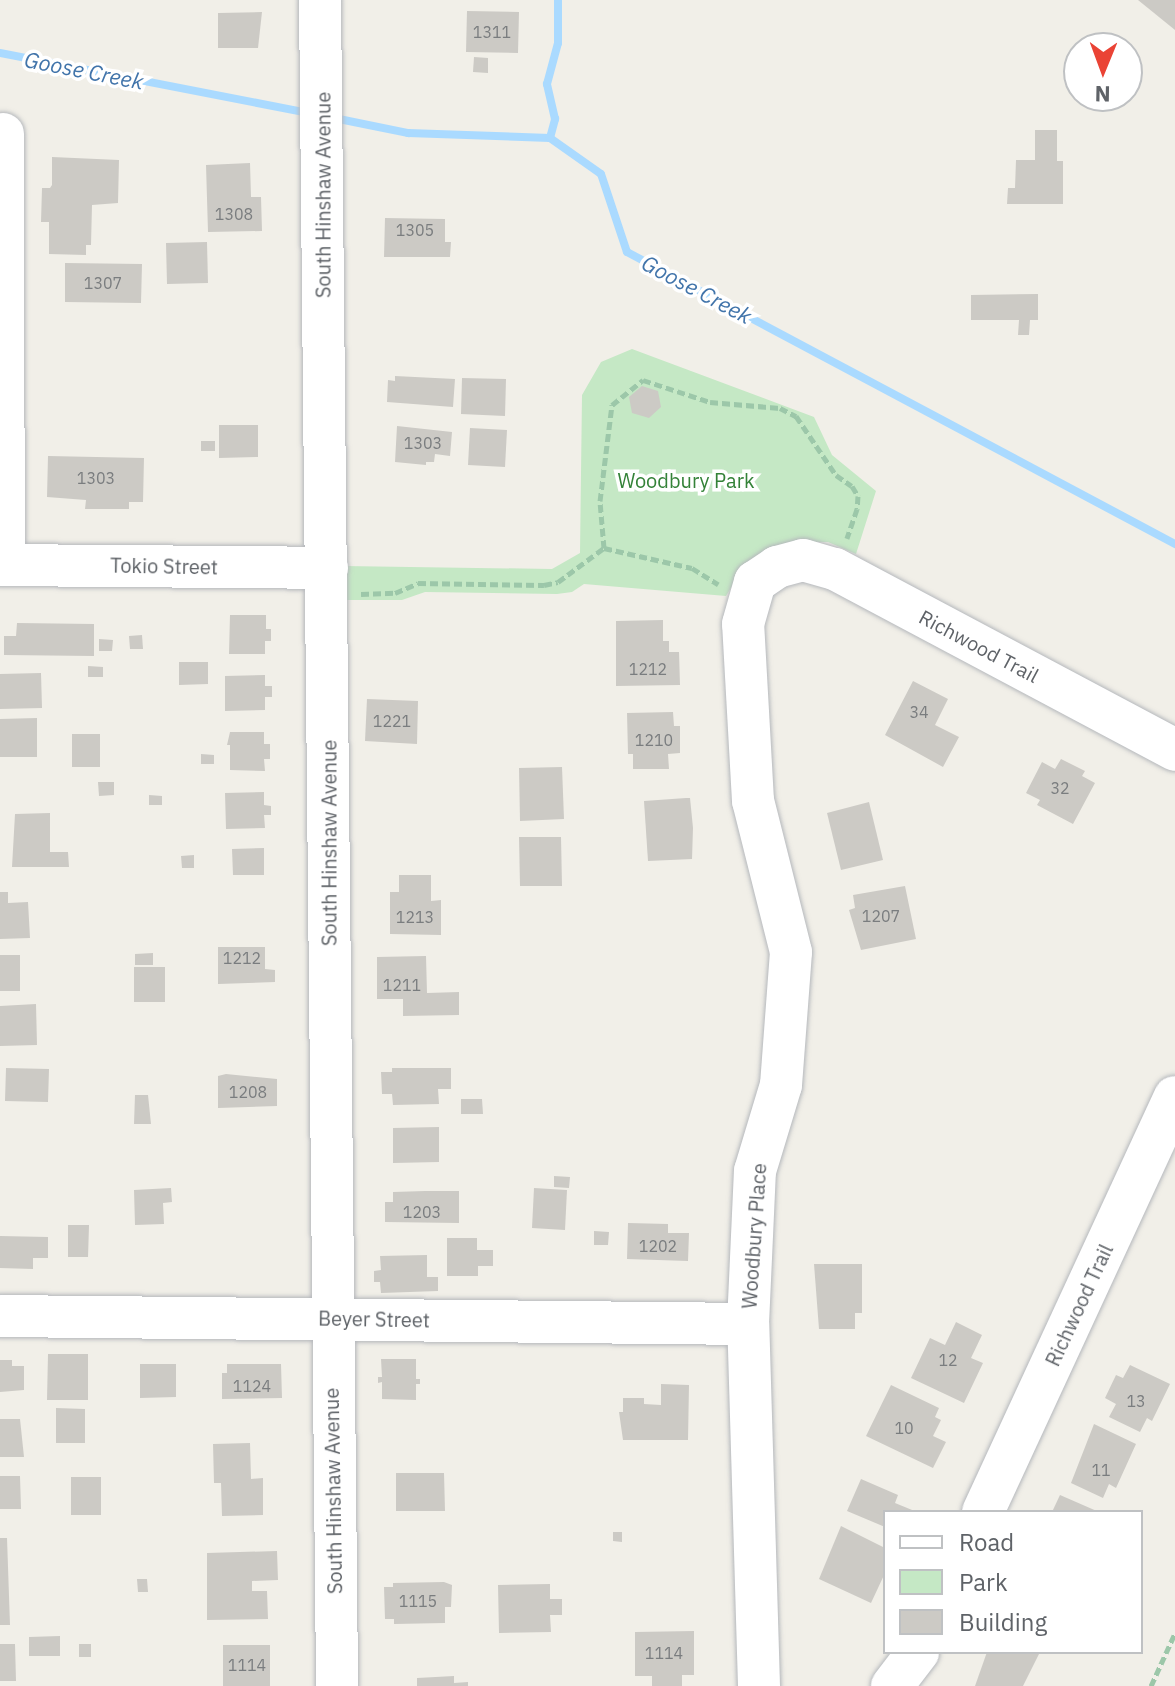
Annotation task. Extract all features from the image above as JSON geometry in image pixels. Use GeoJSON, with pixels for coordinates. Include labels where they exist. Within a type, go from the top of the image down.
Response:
{"type":"FeatureCollection","features":[{"type":"Feature","properties":{"kind":"street","name":"South Hinshaw Avenue"},"geometry":{"type":"LineString","coordinates":[[320,0],[337,1686]]}},
{"type":"Feature","properties":{"kind":"street"},"geometry":{"type":"LineString","coordinates":[[2,564],[3,134]]}},
{"type":"Feature","properties":{"kind":"street","name":"Richwood Trail"},"geometry":{"type":"LineString","coordinates":[[777,567],[803,560],[835,569],[1175,750]]}},
{"type":"Feature","properties":{"kind":"street","name":"Tokio Street"},"geometry":{"type":"LineString","coordinates":[[2,564],[328,581]]}},
{"type":"Feature","properties":{"kind":"street","name":"Woodbury Place"},"geometry":{"type":"LineString","coordinates":[[759,1686],[748,1324],[755,1171],[781,1085],[791,952],[753,801],[743,624],[755,582],[777,567]]}},
{"type":"Feature","properties":{"kind":"street","name":"Richwood Trail"},"geometry":{"type":"LineString","coordinates":[[984,1510],[1175,1097]]}},
{"type":"Feature","properties":{"kind":"street","name":"Beyer Street"},"geometry":{"type":"LineString","coordinates":[[0,1316],[748,1324]]}},
{"type":"Feature","properties":{"kind":"street"},"geometry":{"type":"LineString","coordinates":[[892,1686],[916,1654]]}},
{"type":"Feature","properties":{"kind":"path"},"geometry":{"type":"LineString","coordinates":[[604,548],[600,501],[612,405],[643,380],[710,402],[780,408],[796,416],[836,475],[852,486],[858,496],[857,509],[835,569]]}},
{"type":"Feature","properties":{"kind":"path"},"geometry":{"type":"LineString","coordinates":[[328,581],[395,593],[418,583],[544,585],[558,582],[604,548],[692,568],[749,603]]}},
{"type":"Feature","properties":{"kind":"path"},"geometry":{"type":"LineString","coordinates":[[1151,1686],[1175,1633]]}},
{"type":"Feature","properties":{"kind":"green space","name":"Woodbury Park"},"geometry":{"type":"Polygon","coordinates":[[[632,349],[814,417],[832,455],[876,491],[856,554],[828,542],[791,542],[740,573],[726,596],[584,584],[572,592],[557,594],[425,592],[402,600],[345,600],[344,566],[552,569],[580,553],[582,395],[601,362],[632,349]]]}},
{"type":"Feature","properties":{"kind":"building"},"geometry":{"type":"Polygon","coordinates":[[[1138,0],[1175,0],[1175,30],[1138,0]]]}},
{"type":"Feature","properties":{"kind":"building"},"geometry":{"type":"Polygon","coordinates":[[[467,11],[519,12],[518,53],[466,52],[467,11]]]}},
{"type":"Feature","properties":{"kind":"building"},"geometry":{"type":"Polygon","coordinates":[[[262,12],[258,48],[218,48],[218,13],[262,12]]]}},
{"type":"Feature","properties":{"kind":"building"},"geometry":{"type":"Polygon","coordinates":[[[474,57],[488,58],[488,73],[473,72],[474,57]]]}},
{"type":"Feature","properties":{"kind":"building"},"geometry":{"type":"Polygon","coordinates":[[[1035,130],[1057,130],[1057,161],[1063,161],[1063,204],[1007,204],[1008,188],[1015,188],[1016,160],[1035,160],[1035,130]]]}},
{"type":"Feature","properties":{"kind":"building"},"geometry":{"type":"Polygon","coordinates":[[[52,157],[119,160],[118,203],[92,205],[91,245],[86,245],[86,255],[49,254],[49,222],[41,222],[42,188],[52,185],[52,157]]]}},
{"type":"Feature","properties":{"kind":"building"},"geometry":{"type":"Polygon","coordinates":[[[250,163],[251,197],[261,197],[262,231],[208,232],[206,165],[250,163]]]}},
{"type":"Feature","properties":{"kind":"building"},"geometry":{"type":"Polygon","coordinates":[[[385,218],[445,219],[445,242],[451,242],[450,257],[384,257],[385,218]]]}},
{"type":"Feature","properties":{"kind":"building"},"geometry":{"type":"Polygon","coordinates":[[[207,242],[208,283],[167,284],[166,243],[207,242]]]}},
{"type":"Feature","properties":{"kind":"building"},"geometry":{"type":"Polygon","coordinates":[[[65,263],[142,264],[141,303],[65,302],[65,263]]]}},
{"type":"Feature","properties":{"kind":"building"},"geometry":{"type":"Polygon","coordinates":[[[1038,294],[1038,320],[1030,320],[1029,335],[1018,335],[1019,320],[971,320],[971,295],[1038,294]]]}},
{"type":"Feature","properties":{"kind":"building"},"geometry":{"type":"Polygon","coordinates":[[[395,376],[455,379],[453,407],[387,402],[388,380],[395,381],[395,376]]]}},
{"type":"Feature","properties":{"kind":"building"},"geometry":{"type":"Polygon","coordinates":[[[462,378],[506,379],[505,416],[461,414],[462,378]]]}},
{"type":"Feature","properties":{"kind":"building"},"geometry":{"type":"Polygon","coordinates":[[[642,386],[658,391],[661,407],[649,418],[632,413],[629,397],[642,386]]]}},
{"type":"Feature","properties":{"kind":"building"},"geometry":{"type":"Polygon","coordinates":[[[219,425],[258,425],[258,457],[219,458],[219,425]]]}},
{"type":"Feature","properties":{"kind":"building"},"geometry":{"type":"Polygon","coordinates":[[[397,426],[452,432],[450,456],[435,454],[434,462],[426,462],[426,465],[395,462],[397,426]]]}},
{"type":"Feature","properties":{"kind":"building"},"geometry":{"type":"Polygon","coordinates":[[[470,428],[507,430],[505,467],[468,465],[470,428]]]}},
{"type":"Feature","properties":{"kind":"building"},"geometry":{"type":"Polygon","coordinates":[[[201,441],[215,441],[215,451],[201,451],[201,441]]]}},
{"type":"Feature","properties":{"kind":"building"},"geometry":{"type":"Polygon","coordinates":[[[48,456],[144,458],[143,502],[129,502],[129,509],[85,509],[86,500],[47,497],[48,456]]]}},
{"type":"Feature","properties":{"kind":"building"},"geometry":{"type":"Polygon","coordinates":[[[230,615],[266,615],[266,629],[271,629],[271,641],[265,641],[265,654],[229,654],[230,615]]]}},
{"type":"Feature","properties":{"kind":"building"},"geometry":{"type":"Polygon","coordinates":[[[663,620],[663,641],[669,641],[669,652],[679,652],[680,685],[616,686],[616,621],[663,620]]]}},
{"type":"Feature","properties":{"kind":"building"},"geometry":{"type":"Polygon","coordinates":[[[17,623],[94,624],[94,656],[4,655],[4,636],[16,636],[17,623]]]}},
{"type":"Feature","properties":{"kind":"building"},"geometry":{"type":"Polygon","coordinates":[[[142,635],[143,649],[130,649],[129,636],[142,635]]]}},
{"type":"Feature","properties":{"kind":"building"},"geometry":{"type":"Polygon","coordinates":[[[99,639],[113,640],[112,651],[99,651],[99,639]]]}},
{"type":"Feature","properties":{"kind":"building"},"geometry":{"type":"Polygon","coordinates":[[[179,662],[208,662],[208,684],[179,685],[179,662]]]}},
{"type":"Feature","properties":{"kind":"building"},"geometry":{"type":"Polygon","coordinates":[[[88,666],[103,667],[103,677],[88,677],[88,666]]]}},
{"type":"Feature","properties":{"kind":"building"},"geometry":{"type":"Polygon","coordinates":[[[41,673],[42,708],[0,709],[0,674],[41,673]]]}},
{"type":"Feature","properties":{"kind":"building"},"geometry":{"type":"Polygon","coordinates":[[[265,675],[265,686],[272,686],[272,697],[265,697],[265,710],[225,711],[225,676],[265,675]]]}},
{"type":"Feature","properties":{"kind":"building"},"geometry":{"type":"Polygon","coordinates":[[[913,681],[948,699],[935,725],[959,737],[943,767],[885,735],[913,681]]]}},
{"type":"Feature","properties":{"kind":"building"},"geometry":{"type":"Polygon","coordinates":[[[367,699],[418,701],[417,744],[365,741],[367,699]]]}},
{"type":"Feature","properties":{"kind":"building"},"geometry":{"type":"Polygon","coordinates":[[[673,712],[674,726],[680,726],[680,753],[668,754],[669,769],[633,769],[633,754],[628,754],[627,713],[673,712]]]}},
{"type":"Feature","properties":{"kind":"building"},"geometry":{"type":"Polygon","coordinates":[[[37,718],[37,757],[0,757],[0,719],[37,718]]]}},
{"type":"Feature","properties":{"kind":"building"},"geometry":{"type":"Polygon","coordinates":[[[230,732],[264,732],[264,744],[270,744],[270,759],[264,759],[265,771],[230,770],[230,745],[227,745],[230,732]]]}},
{"type":"Feature","properties":{"kind":"building"},"geometry":{"type":"Polygon","coordinates":[[[72,734],[100,734],[100,767],[72,767],[72,734]]]}},
{"type":"Feature","properties":{"kind":"building"},"geometry":{"type":"Polygon","coordinates":[[[201,754],[214,755],[214,764],[201,764],[201,754]]]}},
{"type":"Feature","properties":{"kind":"building"},"geometry":{"type":"Polygon","coordinates":[[[1061,759],[1085,771],[1082,776],[1095,783],[1073,824],[1037,805],[1040,800],[1026,793],[1042,762],[1055,769],[1061,759]]]}},
{"type":"Feature","properties":{"kind":"building"},"geometry":{"type":"Polygon","coordinates":[[[562,767],[564,819],[520,821],[519,768],[562,767]]]}},
{"type":"Feature","properties":{"kind":"building"},"geometry":{"type":"Polygon","coordinates":[[[98,782],[114,782],[114,795],[99,796],[98,782]]]}},
{"type":"Feature","properties":{"kind":"building"},"geometry":{"type":"Polygon","coordinates":[[[264,792],[264,805],[271,806],[271,815],[264,815],[265,828],[226,829],[225,793],[264,792]]]}},
{"type":"Feature","properties":{"kind":"building"},"geometry":{"type":"Polygon","coordinates":[[[149,795],[162,796],[162,805],[149,805],[149,795]]]}},
{"type":"Feature","properties":{"kind":"building"},"geometry":{"type":"Polygon","coordinates":[[[690,798],[692,859],[648,861],[644,801],[690,798]]]}},
{"type":"Feature","properties":{"kind":"building"},"geometry":{"type":"Polygon","coordinates":[[[869,802],[883,860],[841,870],[827,813],[869,802]]]}},
{"type":"Feature","properties":{"kind":"building"},"geometry":{"type":"Polygon","coordinates":[[[50,813],[50,852],[68,852],[69,867],[12,867],[15,814],[50,813]]]}},
{"type":"Feature","properties":{"kind":"building"},"geometry":{"type":"Polygon","coordinates":[[[519,837],[561,837],[562,886],[520,886],[519,837]]]}},
{"type":"Feature","properties":{"kind":"building"},"geometry":{"type":"Polygon","coordinates":[[[264,848],[264,875],[233,875],[232,849],[264,848]]]}},
{"type":"Feature","properties":{"kind":"building"},"geometry":{"type":"Polygon","coordinates":[[[194,855],[194,868],[182,868],[181,856],[194,855]]]}},
{"type":"Feature","properties":{"kind":"building"},"geometry":{"type":"Polygon","coordinates":[[[399,875],[431,875],[431,901],[441,900],[441,935],[390,934],[390,892],[399,892],[399,875]]]}},
{"type":"Feature","properties":{"kind":"building"},"geometry":{"type":"Polygon","coordinates":[[[905,886],[916,939],[861,950],[849,910],[855,908],[853,895],[905,886]]]}},
{"type":"Feature","properties":{"kind":"building"},"geometry":{"type":"Polygon","coordinates":[[[0,892],[8,892],[8,903],[28,902],[30,938],[0,939],[0,892]]]}},
{"type":"Feature","properties":{"kind":"building"},"geometry":{"type":"Polygon","coordinates":[[[218,947],[265,947],[265,969],[275,970],[275,982],[218,984],[218,947]]]}},
{"type":"Feature","properties":{"kind":"building"},"geometry":{"type":"Polygon","coordinates":[[[153,953],[153,965],[135,965],[135,954],[153,953]]]}},
{"type":"Feature","properties":{"kind":"building"},"geometry":{"type":"Polygon","coordinates":[[[0,955],[20,955],[20,991],[0,991],[0,955]]]}},
{"type":"Feature","properties":{"kind":"building"},"geometry":{"type":"Polygon","coordinates":[[[426,956],[427,993],[459,992],[459,1015],[403,1016],[403,999],[377,999],[377,957],[426,956]]]}},
{"type":"Feature","properties":{"kind":"building"},"geometry":{"type":"Polygon","coordinates":[[[134,967],[165,967],[165,1002],[134,1002],[134,967]]]}},
{"type":"Feature","properties":{"kind":"building"},"geometry":{"type":"Polygon","coordinates":[[[36,1004],[37,1045],[0,1046],[0,1006],[36,1004]]]}},
{"type":"Feature","properties":{"kind":"building"},"geometry":{"type":"Polygon","coordinates":[[[6,1068],[49,1069],[48,1102],[5,1101],[6,1068]]]}},
{"type":"Feature","properties":{"kind":"building"},"geometry":{"type":"Polygon","coordinates":[[[392,1068],[451,1068],[451,1089],[438,1089],[439,1104],[393,1105],[392,1094],[382,1094],[381,1072],[392,1072],[392,1068]]]}},
{"type":"Feature","properties":{"kind":"building"},"geometry":{"type":"Polygon","coordinates":[[[226,1074],[277,1079],[277,1106],[218,1108],[218,1076],[226,1074]]]}},
{"type":"Feature","properties":{"kind":"building"},"geometry":{"type":"Polygon","coordinates":[[[135,1095],[148,1095],[151,1124],[134,1124],[135,1095]]]}},
{"type":"Feature","properties":{"kind":"building"},"geometry":{"type":"Polygon","coordinates":[[[461,1099],[482,1099],[483,1114],[461,1114],[461,1099]]]}},
{"type":"Feature","properties":{"kind":"building"},"geometry":{"type":"Polygon","coordinates":[[[439,1127],[439,1162],[393,1163],[393,1128],[439,1127]]]}},
{"type":"Feature","properties":{"kind":"building"},"geometry":{"type":"Polygon","coordinates":[[[554,1176],[570,1177],[569,1188],[554,1187],[554,1176]]]}},
{"type":"Feature","properties":{"kind":"building"},"geometry":{"type":"Polygon","coordinates":[[[171,1188],[172,1202],[163,1203],[164,1224],[135,1225],[134,1190],[171,1188]]]}},
{"type":"Feature","properties":{"kind":"building"},"geometry":{"type":"Polygon","coordinates":[[[534,1188],[567,1190],[565,1230],[532,1228],[534,1188]]]}},
{"type":"Feature","properties":{"kind":"building"},"geometry":{"type":"Polygon","coordinates":[[[459,1191],[459,1223],[385,1222],[385,1202],[393,1202],[393,1192],[459,1191]]]}},
{"type":"Feature","properties":{"kind":"building"},"geometry":{"type":"Polygon","coordinates":[[[628,1223],[668,1224],[668,1233],[689,1233],[688,1261],[627,1259],[628,1223]]]}},
{"type":"Feature","properties":{"kind":"building"},"geometry":{"type":"Polygon","coordinates":[[[68,1225],[89,1225],[88,1257],[68,1257],[68,1225]]]}},
{"type":"Feature","properties":{"kind":"building"},"geometry":{"type":"Polygon","coordinates":[[[594,1231],[609,1232],[608,1245],[594,1245],[594,1231]]]}},
{"type":"Feature","properties":{"kind":"building"},"geometry":{"type":"Polygon","coordinates":[[[0,1236],[48,1237],[48,1258],[33,1258],[33,1269],[0,1268],[0,1236]]]}},
{"type":"Feature","properties":{"kind":"building"},"geometry":{"type":"Polygon","coordinates":[[[447,1238],[477,1238],[477,1250],[493,1250],[493,1266],[478,1266],[478,1276],[447,1276],[447,1238]]]}},
{"type":"Feature","properties":{"kind":"building"},"geometry":{"type":"Polygon","coordinates":[[[427,1255],[427,1277],[438,1277],[438,1291],[381,1293],[380,1282],[374,1282],[374,1271],[381,1270],[380,1256],[427,1255]]]}},
{"type":"Feature","properties":{"kind":"building"},"geometry":{"type":"Polygon","coordinates":[[[814,1264],[862,1264],[862,1313],[855,1313],[855,1329],[819,1329],[814,1264]]]}},
{"type":"Feature","properties":{"kind":"building"},"geometry":{"type":"Polygon","coordinates":[[[956,1322],[982,1335],[971,1358],[983,1363],[964,1403],[911,1378],[930,1338],[945,1345],[956,1322]]]}},
{"type":"Feature","properties":{"kind":"building"},"geometry":{"type":"Polygon","coordinates":[[[48,1354],[88,1354],[88,1400],[47,1400],[48,1354]]]}},
{"type":"Feature","properties":{"kind":"building"},"geometry":{"type":"Polygon","coordinates":[[[381,1359],[416,1359],[416,1379],[420,1379],[420,1384],[416,1384],[416,1400],[382,1399],[382,1382],[378,1383],[378,1377],[382,1377],[381,1359]]]}},
{"type":"Feature","properties":{"kind":"building"},"geometry":{"type":"Polygon","coordinates":[[[0,1360],[12,1360],[12,1366],[24,1366],[24,1390],[0,1392],[0,1360]]]}},
{"type":"Feature","properties":{"kind":"building"},"geometry":{"type":"Polygon","coordinates":[[[140,1364],[176,1364],[176,1397],[140,1398],[140,1364]]]}},
{"type":"Feature","properties":{"kind":"building"},"geometry":{"type":"Polygon","coordinates":[[[227,1364],[281,1364],[282,1398],[222,1399],[222,1373],[227,1373],[227,1364]]]}},
{"type":"Feature","properties":{"kind":"building"},"geometry":{"type":"Polygon","coordinates":[[[1130,1365],[1170,1384],[1152,1421],[1147,1418],[1140,1432],[1109,1417],[1116,1404],[1105,1398],[1116,1375],[1123,1378],[1130,1365]]]}},
{"type":"Feature","properties":{"kind":"building"},"geometry":{"type":"Polygon","coordinates":[[[661,1384],[689,1385],[688,1440],[623,1440],[619,1412],[623,1412],[623,1398],[644,1398],[644,1404],[661,1405],[661,1384]]]}},
{"type":"Feature","properties":{"kind":"building"},"geometry":{"type":"Polygon","coordinates":[[[891,1385],[939,1408],[935,1417],[941,1420],[933,1436],[946,1442],[933,1468],[866,1436],[891,1385]]]}},
{"type":"Feature","properties":{"kind":"building"},"geometry":{"type":"Polygon","coordinates":[[[56,1408],[85,1409],[85,1443],[56,1443],[56,1408]]]}},
{"type":"Feature","properties":{"kind":"building"},"geometry":{"type":"Polygon","coordinates":[[[0,1419],[20,1419],[24,1457],[0,1457],[0,1419]]]}},
{"type":"Feature","properties":{"kind":"building"},"geometry":{"type":"Polygon","coordinates":[[[1094,1424],[1136,1444],[1116,1488],[1109,1484],[1103,1498],[1071,1483],[1094,1424]]]}},
{"type":"Feature","properties":{"kind":"building"},"geometry":{"type":"Polygon","coordinates":[[[250,1443],[251,1479],[263,1478],[263,1515],[222,1516],[221,1483],[214,1483],[213,1444],[250,1443]]]}},
{"type":"Feature","properties":{"kind":"building"},"geometry":{"type":"Polygon","coordinates":[[[396,1473],[444,1473],[445,1511],[396,1511],[396,1473]]]}},
{"type":"Feature","properties":{"kind":"building"},"geometry":{"type":"Polygon","coordinates":[[[0,1476],[20,1476],[21,1509],[0,1509],[0,1476]]]}},
{"type":"Feature","properties":{"kind":"building"},"geometry":{"type":"Polygon","coordinates":[[[71,1477],[101,1477],[101,1515],[71,1515],[71,1477]]]}},
{"type":"Feature","properties":{"kind":"building"},"geometry":{"type":"Polygon","coordinates":[[[861,1479],[898,1495],[895,1503],[912,1510],[883,1510],[883,1526],[847,1511],[861,1479]]]}},
{"type":"Feature","properties":{"kind":"building"},"geometry":{"type":"Polygon","coordinates":[[[1060,1495],[1094,1510],[1053,1510],[1060,1495]]]}},
{"type":"Feature","properties":{"kind":"building"},"geometry":{"type":"Polygon","coordinates":[[[841,1526],[883,1547],[883,1577],[871,1603],[819,1579],[841,1526]]]}},
{"type":"Feature","properties":{"kind":"building"},"geometry":{"type":"Polygon","coordinates":[[[613,1532],[622,1532],[622,1542],[613,1541],[613,1532]]]}},
{"type":"Feature","properties":{"kind":"building"},"geometry":{"type":"Polygon","coordinates":[[[0,1538],[7,1538],[10,1625],[0,1625],[0,1538]]]}},
{"type":"Feature","properties":{"kind":"building"},"geometry":{"type":"Polygon","coordinates":[[[277,1551],[278,1580],[252,1581],[252,1591],[267,1591],[268,1619],[207,1620],[207,1553],[277,1551]]]}},
{"type":"Feature","properties":{"kind":"building"},"geometry":{"type":"Polygon","coordinates":[[[137,1579],[147,1579],[148,1592],[138,1592],[137,1579]]]}},
{"type":"Feature","properties":{"kind":"building"},"geometry":{"type":"Polygon","coordinates":[[[444,1582],[452,1585],[451,1607],[445,1607],[445,1623],[394,1624],[394,1619],[385,1619],[384,1587],[393,1587],[393,1583],[444,1582]]]}},
{"type":"Feature","properties":{"kind":"building"},"geometry":{"type":"Polygon","coordinates":[[[550,1584],[550,1599],[562,1599],[562,1615],[550,1615],[551,1632],[499,1633],[498,1585],[550,1584]]]}},
{"type":"Feature","properties":{"kind":"building"},"geometry":{"type":"Polygon","coordinates":[[[694,1631],[694,1675],[682,1675],[682,1686],[652,1686],[652,1676],[635,1676],[635,1632],[694,1631]]]}},
{"type":"Feature","properties":{"kind":"building"},"geometry":{"type":"Polygon","coordinates":[[[60,1636],[60,1656],[29,1656],[29,1637],[60,1636]]]}},
{"type":"Feature","properties":{"kind":"building"},"geometry":{"type":"Polygon","coordinates":[[[0,1644],[15,1644],[16,1681],[0,1681],[0,1644]]]}},
{"type":"Feature","properties":{"kind":"building"},"geometry":{"type":"Polygon","coordinates":[[[79,1644],[91,1644],[91,1657],[79,1657],[79,1644]]]}},
{"type":"Feature","properties":{"kind":"building"},"geometry":{"type":"Polygon","coordinates":[[[223,1645],[270,1645],[270,1686],[223,1686],[223,1645]]]}},
{"type":"Feature","properties":{"kind":"building"},"geometry":{"type":"Polygon","coordinates":[[[986,1654],[1039,1654],[1023,1686],[975,1686],[986,1654]]]}},
{"type":"Feature","properties":{"kind":"building"},"geometry":{"type":"Polygon","coordinates":[[[454,1676],[454,1683],[468,1682],[468,1686],[417,1686],[417,1678],[454,1676]]]}},
{"type":"Feature","properties":{"kind":"waterway"},"geometry":{"type":"LineString","coordinates":[[550,138],[555,119],[547,84],[558,43],[558,0]]}},
{"type":"Feature","properties":{"kind":"waterway","name":"Goose Creek"},"geometry":{"type":"LineString","coordinates":[[0,53],[309,113]]}},
{"type":"Feature","properties":{"kind":"waterway","name":"Goose Creek"},"geometry":{"type":"LineString","coordinates":[[334,118],[408,133],[550,138],[601,174],[627,252],[1175,544]]}}]}
